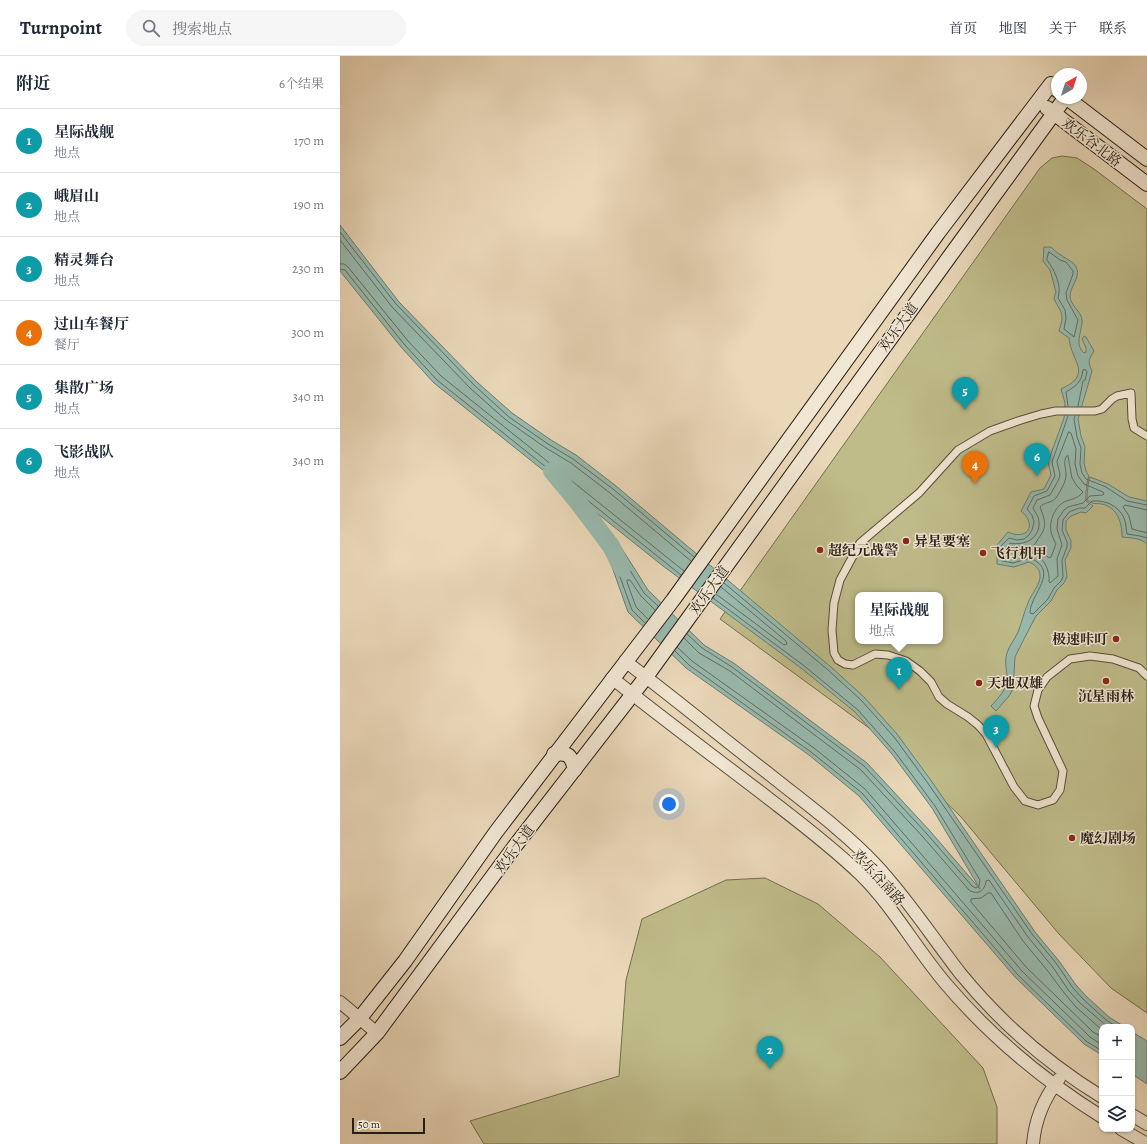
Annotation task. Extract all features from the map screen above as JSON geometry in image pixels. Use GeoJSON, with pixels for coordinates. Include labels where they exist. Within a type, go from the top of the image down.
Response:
{"type":"FeatureCollection","features":[{"type":"Feature","properties":{"kind":"main road","name":"欢乐大道"},"geometry":{"type":"LineString","coordinates":[[340,1038],[360,1018],[418,942],[496,832],[554,754],[673,600],[992,161],[1038,101],[1051,90]]}},
{"type":"Feature","properties":{"kind":"main road","name":"欢乐谷北路"},"geometry":{"type":"LineString","coordinates":[[1038,101],[1147,184]]}},
{"type":"Feature","properties":{"kind":"main road","name":"欢乐大道"},"geometry":{"type":"LineString","coordinates":[[340,1072],[377,1034],[515,846],[646,677],[1009,173],[1061,104]]}},
{"type":"Feature","properties":{"kind":"main road","name":"欢乐谷北路"},"geometry":{"type":"LineString","coordinates":[[1074,104],[1143,156]]}},
{"type":"Feature","properties":{"kind":"main road"},"geometry":{"type":"LineString","coordinates":[[1127,169],[1126,162],[1128,157],[1132,154],[1143,156]]}},
{"type":"Feature","properties":{"kind":"main road"},"geometry":{"type":"LineString","coordinates":[[992,161],[999,159],[1006,161],[1009,173]]}},
{"type":"Feature","properties":{"kind":"main road"},"geometry":{"type":"LineString","coordinates":[[897,291],[896,300],[899,306],[906,308],[914,305]]}},
{"type":"Feature","properties":{"kind":"main road"},"geometry":{"type":"LineString","coordinates":[[783,448],[792,445],[798,447],[801,454],[800,463]]}},
{"type":"Feature","properties":{"kind":"main road"},"geometry":{"type":"LineString","coordinates":[[691,575],[688,588],[691,594],[698,595],[709,591]]}},
{"type":"Feature","properties":{"kind":"main road"},"geometry":{"type":"LineString","coordinates":[[554,754],[563,753],[568,755],[572,760],[575,769]]}},
{"type":"Feature","properties":{"kind":"main road"},"geometry":{"type":"LineString","coordinates":[[418,942],[420,950],[423,954],[428,956],[436,954]]}},
{"type":"Feature","properties":{"kind":"street"},"geometry":{"type":"LineString","coordinates":[[1147,436],[1134,428],[1131,414],[1131,393],[1116,396],[1102,409],[1087,412],[1056,411],[1041,414],[990,431],[958,450],[919,493],[860,543],[840,580],[834,603],[832,630],[834,653],[838,660],[845,664],[853,665],[875,654],[888,655],[906,661],[920,671],[930,682],[939,697],[947,704],[968,717],[986,734],[1014,787],[1025,801],[1038,806],[1053,800],[1060,790],[1063,771],[1038,718],[1034,706],[1038,690],[1047,677],[1070,659],[1090,656],[1113,659],[1139,668],[1147,676]]}},
{"type":"Feature","properties":{"kind":"street","name":"欢乐谷南路"},"geometry":{"type":"LineString","coordinates":[[625,662],[819,814],[856,846],[876,865],[896,889],[984,1001],[1012,1028],[1064,1072],[1100,1096]]}},
{"type":"Feature","properties":{"kind":"street","name":"欢乐谷南路"},"geometry":{"type":"LineString","coordinates":[[612,678],[808,829],[861,875],[885,903],[945,983],[991,1033],[1054,1085],[1099,1115]]}},
{"type":"Feature","properties":{"kind":"street"},"geometry":{"type":"LineString","coordinates":[[970,1011],[980,1016],[984,1014],[986,1010],[984,1001]]}},
{"type":"Feature","properties":{"kind":"street"},"geometry":{"type":"LineString","coordinates":[[340,1002],[377,1034]]}},
{"type":"Feature","properties":{"kind":"street"},"geometry":{"type":"LineString","coordinates":[[1032,1144],[1045,1098],[1064,1072]]}},
{"type":"Feature","properties":{"kind":"street"},"geometry":{"type":"LineString","coordinates":[[1135,1117],[1147,1124]]}},
{"type":"Feature","properties":{"kind":"street"},"geometry":{"type":"LineString","coordinates":[[1126,1132],[1147,1144]]}},
{"type":"Feature","properties":{"kind":"shaded area"},"geometry":{"type":"Polygon","coordinates":[[[1062,156],[1077,158],[1147,209],[1147,1013],[1111,988],[1059,934],[961,817],[869,728],[720,619],[1040,168],[1052,158],[1062,156]]]}},
{"type":"Feature","properties":{"kind":"shaded area"},"geometry":{"type":"Polygon","coordinates":[[[765,878],[818,904],[880,957],[983,1068],[997,1107],[997,1144],[484,1144],[470,1121],[619,1076],[626,980],[642,919],[726,880],[765,878]]]}},
{"type":"Feature","properties":{"kind":"water"},"geometry":{"type":"Polygon","coordinates":[[[340,225],[399,302],[477,382],[512,413],[576,455],[616,486],[831,667],[864,697],[897,734],[930,779],[1035,932],[1059,961],[1076,985],[1109,1017],[1120,1024],[1099,1024],[1099,1053],[1084,1044],[1015,977],[859,796],[809,755],[686,668],[628,612],[606,550],[617,541],[648,590],[704,645],[735,664],[867,763],[930,831],[980,889],[932,808],[892,754],[855,712],[801,668],[663,566],[434,383],[401,347],[340,271],[340,225]]]}},
{"type":"Feature","properties":{"kind":"water"},"geometry":{"type":"Polygon","coordinates":[[[1044,247],[1051,247],[1076,266],[1078,272],[1070,296],[1072,303],[1080,314],[1082,321],[1079,346],[1084,353],[1086,352],[1082,339],[1084,336],[1094,351],[1089,361],[1092,371],[1078,419],[1081,436],[1085,447],[1084,463],[1089,476],[1086,488],[1086,501],[1093,506],[1086,513],[1081,512],[1071,516],[1066,521],[1066,530],[1071,541],[1071,548],[1065,560],[1067,577],[1051,601],[1036,616],[1015,657],[1013,689],[996,711],[991,706],[1002,694],[1007,682],[1006,656],[1018,632],[1029,600],[1040,578],[1039,571],[1029,562],[1014,567],[997,564],[997,545],[1008,532],[1020,534],[1025,533],[1028,530],[1029,521],[1021,511],[1031,492],[1044,489],[1051,475],[1048,462],[1064,418],[1065,403],[1061,389],[1071,383],[1079,373],[1069,338],[1059,331],[1062,315],[1054,298],[1056,292],[1050,270],[1043,261],[1044,247]]]}},
{"type":"Feature","properties":{"kind":"water"},"geometry":{"type":"Polygon","coordinates":[[[1090,477],[1108,484],[1129,497],[1147,501],[1147,544],[1139,539],[1122,537],[1120,521],[1112,509],[1102,504],[1093,503],[1087,500],[1090,477]]]}},
{"type":"Feature","properties":{"kind":"water"},"geometry":{"type":"Polygon","coordinates":[[[1135,1034],[1147,1041],[1147,1084],[1135,1076],[1135,1034]]]}},
{"type":"Feature","properties":{"kind":"waterway"},"geometry":{"type":"LineString","coordinates":[[552,471],[611,546],[622,568]]}},
{"type":"Feature","properties":{"kind":"place","name":"集散广场"},"geometry":{"type":"Point","coordinates":[965,410]}},
{"type":"Feature","properties":{"kind":"place","name":"飞影战队"},"geometry":{"type":"Point","coordinates":[1037,476]}},
{"type":"Feature","properties":{"kind":"place","name":"过山车餐厅"},"geometry":{"type":"Point","coordinates":[975,484]}},
{"type":"Feature","properties":{"kind":"place","name":"异星要塞"},"geometry":{"type":"Point","coordinates":[906,541]}},
{"type":"Feature","properties":{"kind":"place","name":"超纪元战警"},"geometry":{"type":"Point","coordinates":[820,550]}},
{"type":"Feature","properties":{"kind":"place","name":"飞行机甲"},"geometry":{"type":"Point","coordinates":[983,553]}},
{"type":"Feature","properties":{"kind":"place","name":"极速咔叮"},"geometry":{"type":"Point","coordinates":[1116,639]}},
{"type":"Feature","properties":{"kind":"place","name":"沉星雨林"},"geometry":{"type":"Point","coordinates":[1106,681]}},
{"type":"Feature","properties":{"kind":"place","name":"天地双雄"},"geometry":{"type":"Point","coordinates":[979,683]}},
{"type":"Feature","properties":{"kind":"place","name":"星际战舰"},"geometry":{"type":"Point","coordinates":[899,690]}},
{"type":"Feature","properties":{"kind":"place","name":"精灵舞台"},"geometry":{"type":"Point","coordinates":[996,748]}},
{"type":"Feature","properties":{"kind":"place","name":"魔幻剧场"},"geometry":{"type":"Point","coordinates":[1072,838]}},
{"type":"Feature","properties":{"kind":"place","name":"峨眉山"},"geometry":{"type":"Point","coordinates":[770,1069]}}]}
